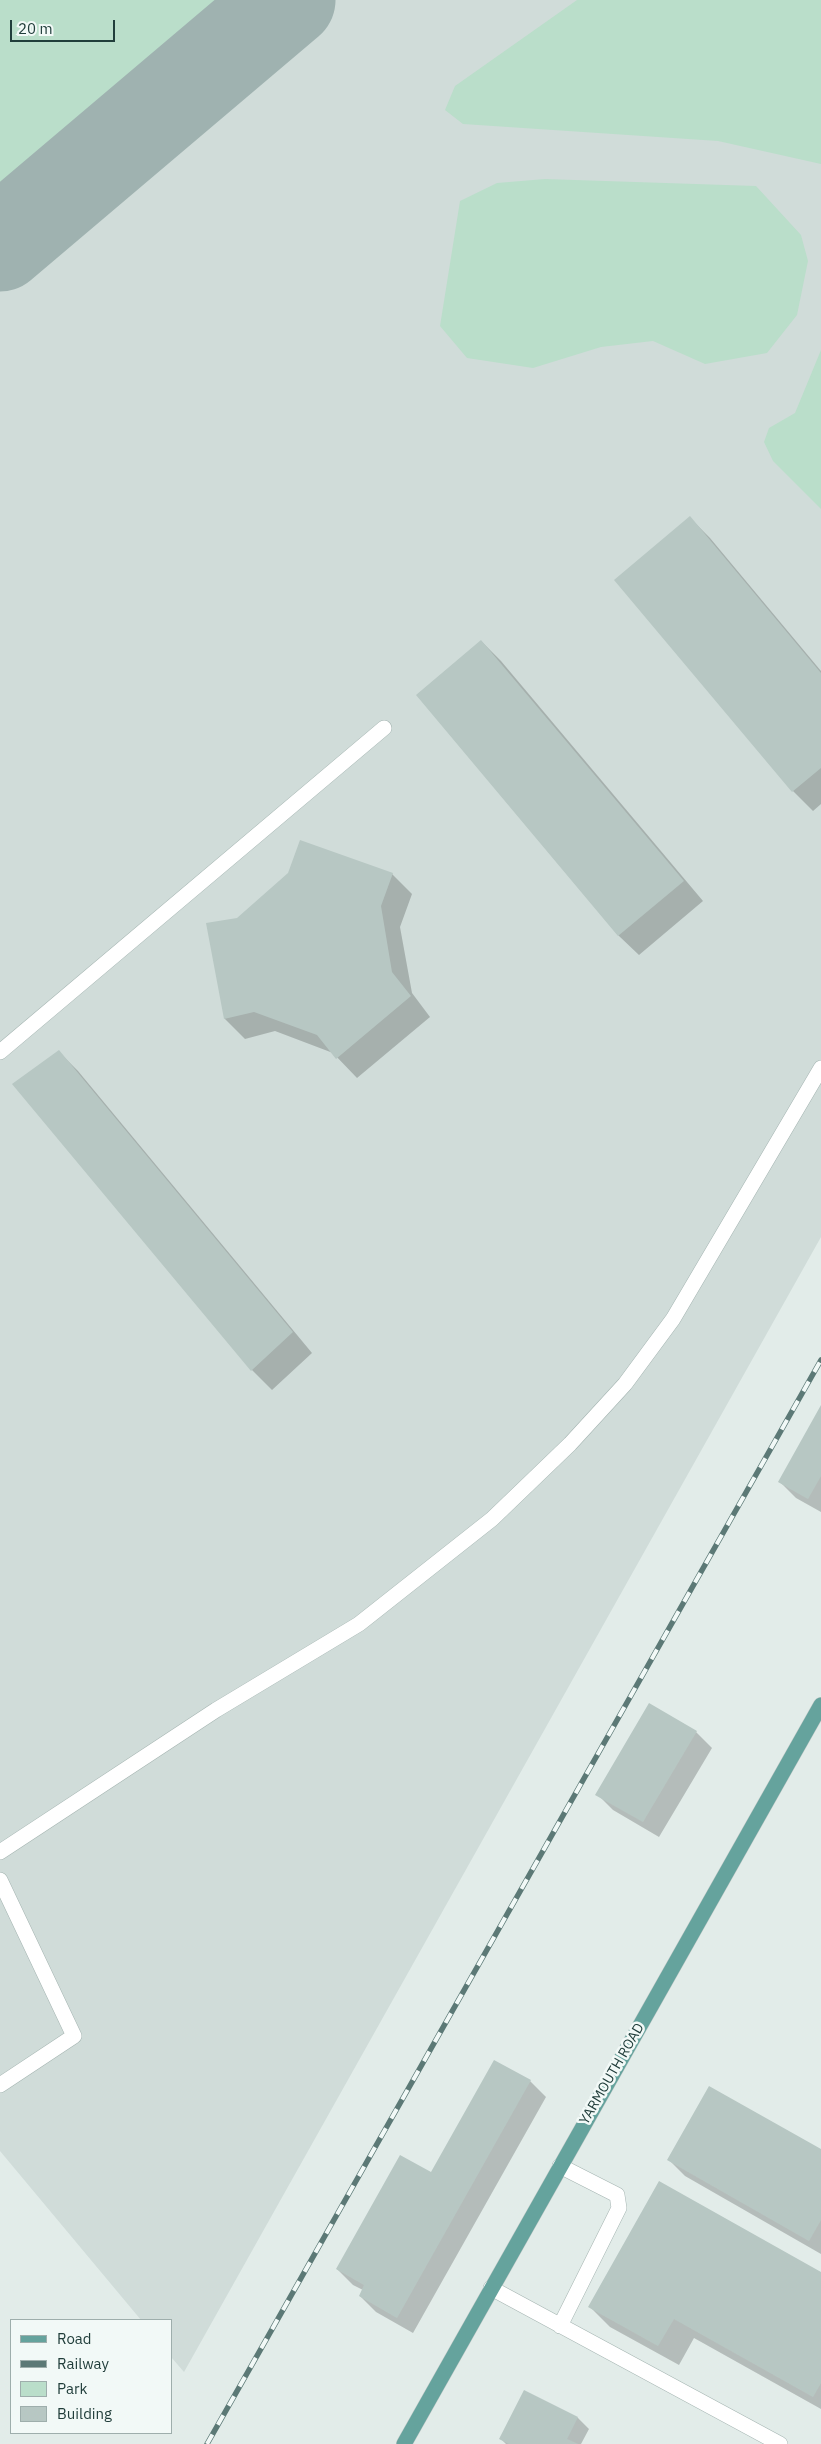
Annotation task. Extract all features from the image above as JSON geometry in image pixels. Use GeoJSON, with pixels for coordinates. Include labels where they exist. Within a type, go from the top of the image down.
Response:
{"type":"FeatureCollection","features":[{"type":"Feature","properties":{"kind":"main road","name":"YARMOUTH ROAD"},"geometry":{"type":"LineString","coordinates":[[404,2444],[821,1705]]}},
{"type":"Feature","properties":{"kind":"lane"},"geometry":{"type":"LineString","coordinates":[[0,1052],[384,728]]}},
{"type":"Feature","properties":{"kind":"lane"},"geometry":{"type":"LineString","coordinates":[[0,1852],[216,1710],[359,1624],[492,1519],[570,1444],[625,1384],[673,1319],[821,1068]]}},
{"type":"Feature","properties":{"kind":"lane"},"geometry":{"type":"LineString","coordinates":[[0,1880],[74,2036],[0,2085]]}},
{"type":"Feature","properties":{"kind":"lane"},"geometry":{"type":"LineString","coordinates":[[560,2166],[617,2195],[619,2208],[560,2326]]}},
{"type":"Feature","properties":{"kind":"lane"},"geometry":{"type":"LineString","coordinates":[[491,2288],[780,2444]]}},
{"type":"Feature","properties":{"kind":"shaded area"},"geometry":{"type":"Polygon","coordinates":[[[0,0],[821,0],[821,1237],[184,2372],[172,2358],[172,2319],[140,2319],[0,2151],[0,0]]]}},
{"type":"Feature","properties":{"kind":"green space"},"geometry":{"type":"Polygon","coordinates":[[[0,0],[235,0],[0,203],[0,0]]]}},
{"type":"Feature","properties":{"kind":"green space"},"geometry":{"type":"Polygon","coordinates":[[[577,0],[821,0],[821,164],[718,141],[463,124],[445,110],[455,86],[577,0]]]}},
{"type":"Feature","properties":{"kind":"green space"},"geometry":{"type":"Polygon","coordinates":[[[545,179],[756,186],[801,235],[808,261],[797,315],[767,353],[705,364],[653,341],[601,347],[533,368],[467,358],[440,326],[460,201],[497,183],[545,179]]]}},
{"type":"Feature","properties":{"kind":"green space"},"geometry":{"type":"Polygon","coordinates":[[[821,350],[821,509],[773,461],[764,442],[769,428],[795,413],[821,350]]]}},
{"type":"Feature","properties":{"kind":"building"},"geometry":{"type":"Polygon","coordinates":[[[690,516],[821,673],[821,768],[792,792],[614,580],[690,516]]]}},
{"type":"Feature","properties":{"kind":"building"},"geometry":{"type":"Polygon","coordinates":[[[481,640],[684,881],[618,936],[416,695],[481,640]]]}},
{"type":"Feature","properties":{"kind":"building"},"geometry":{"type":"Polygon","coordinates":[[[300,840],[393,873],[381,906],[392,972],[411,996],[336,1059],[317,1035],[254,1012],[224,1019],[206,923],[237,918],[288,873],[300,840]]]}},
{"type":"Feature","properties":{"kind":"building"},"geometry":{"type":"Polygon","coordinates":[[[59,1050],[293,1332],[251,1371],[12,1084],[59,1050]]]}},
{"type":"Feature","properties":{"kind":"building"},"geometry":{"type":"Polygon","coordinates":[[[821,1405],[821,1476],[808,1499],[778,1482],[821,1405]]]}},
{"type":"Feature","properties":{"kind":"building"},"geometry":{"type":"Polygon","coordinates":[[[649,1703],[697,1731],[643,1822],[595,1795],[649,1703]]]}},
{"type":"Feature","properties":{"kind":"building"},"geometry":{"type":"Polygon","coordinates":[[[494,2060],[531,2080],[397,2318],[359,2296],[364,2285],[336,2269],[400,2155],[431,2172],[494,2060]]]}},
{"type":"Feature","properties":{"kind":"building"},"geometry":{"type":"Polygon","coordinates":[[[709,2086],[821,2149],[821,2220],[809,2241],[667,2160],[709,2086]]]}},
{"type":"Feature","properties":{"kind":"building"},"geometry":{"type":"Polygon","coordinates":[[[659,2181],[821,2272],[821,2383],[813,2397],[674,2319],[658,2346],[588,2307],[659,2181]]]}},
{"type":"Feature","properties":{"kind":"building"},"geometry":{"type":"Polygon","coordinates":[[[524,2390],[578,2417],[567,2439],[578,2444],[509,2444],[499,2439],[524,2390]]]}},
{"type":"Feature","properties":{"kind":"taxiway"},"geometry":{"type":"LineString","coordinates":[[0,244],[288,0]]}},
{"type":"Feature","properties":{"kind":"railway"},"geometry":{"type":"LineString","coordinates":[[207,2444],[821,1360]]}}]}
